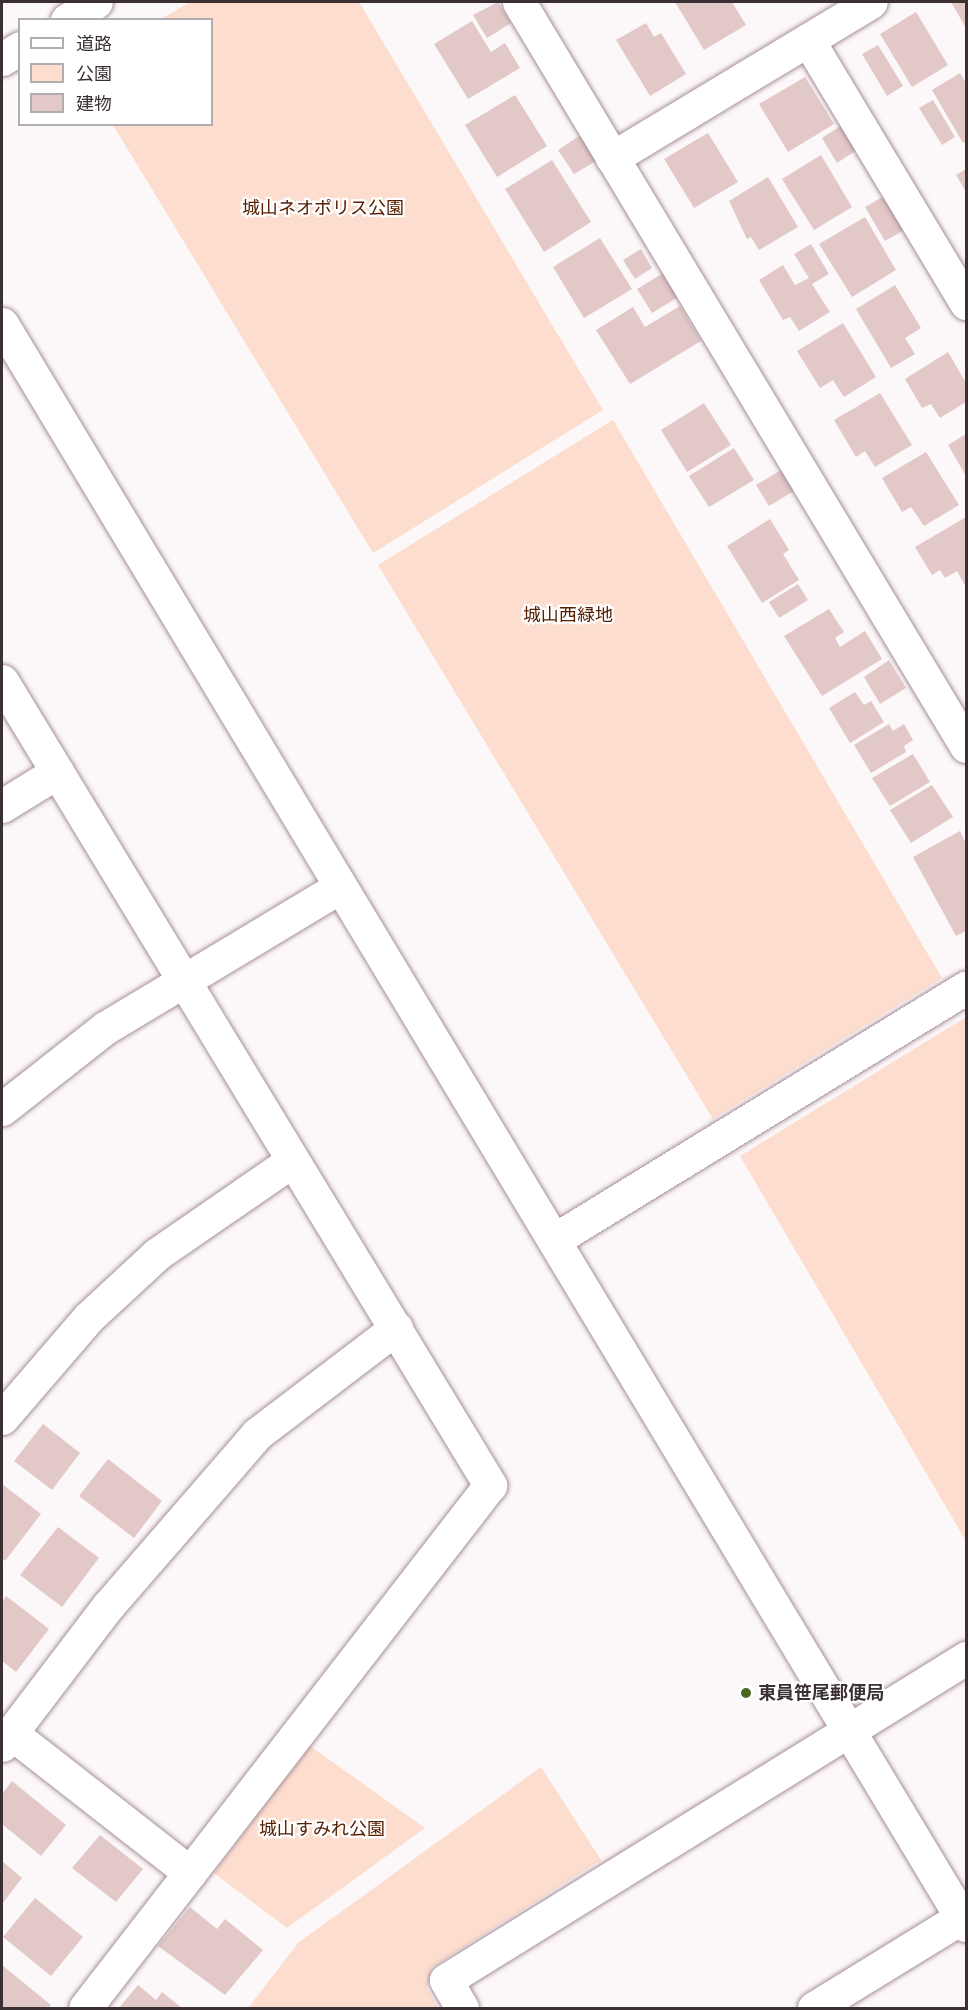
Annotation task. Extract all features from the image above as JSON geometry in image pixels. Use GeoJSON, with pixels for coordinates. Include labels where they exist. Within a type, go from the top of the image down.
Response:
{"type":"FeatureCollection","features":[{"type":"Feature","properties":{"kind":"street"},"geometry":{"type":"LineString","coordinates":[[70,18],[96,2]]}},
{"type":"Feature","properties":{"kind":"street"},"geometry":{"type":"LineString","coordinates":[[519,2],[966,746]]}},
{"type":"Feature","properties":{"kind":"street"},"geometry":{"type":"LineString","coordinates":[[612,158],[871,2]]}},
{"type":"Feature","properties":{"kind":"street"},"geometry":{"type":"LineString","coordinates":[[808,40],[966,303]]}},
{"type":"Feature","properties":{"kind":"street"},"geometry":{"type":"LineString","coordinates":[[2,59],[18,49]]}},
{"type":"Feature","properties":{"kind":"street"},"geometry":{"type":"LineString","coordinates":[[2,324],[340,887],[851,1729],[964,1921],[814,2008]]}},
{"type":"Feature","properties":{"kind":"street"},"geometry":{"type":"LineString","coordinates":[[2,681],[490,1485],[85,2008]]}},
{"type":"Feature","properties":{"kind":"street"},"geometry":{"type":"LineString","coordinates":[[2,806],[57,772]]}},
{"type":"Feature","properties":{"kind":"street"},"geometry":{"type":"LineString","coordinates":[[2,1109],[105,1028],[183,979],[340,887]]}},
{"type":"Feature","properties":{"kind":"street"},"geometry":{"type":"LineString","coordinates":[[554,1240],[966,988]]}},
{"type":"Feature","properties":{"kind":"street"},"geometry":{"type":"LineString","coordinates":[[2,1418],[61,1347],[157,1254],[292,1161]]}},
{"type":"Feature","properties":{"kind":"street"},"geometry":{"type":"LineString","coordinates":[[190,1873],[6,1736],[108,1606],[257,1434],[396,1328]]}},
{"type":"Feature","properties":{"kind":"street"},"geometry":{"type":"LineString","coordinates":[[462,2008],[446,1980],[966,1658]]}},
{"type":"Feature","properties":{"kind":"green space","name":"城山ネオポリス公園"},"geometry":{"type":"Polygon","coordinates":[[[190,2],[359,2],[603,410],[373,553],[114,126],[213,126],[213,18],[163,18],[190,2]]]}},
{"type":"Feature","properties":{"kind":"green space","name":"城山西緑地"},"geometry":{"type":"Polygon","coordinates":[[[613,420],[942,978],[713,1119],[378,565],[613,420]]]}},
{"type":"Feature","properties":{"kind":"green space"},"geometry":{"type":"Polygon","coordinates":[[[966,1017],[966,1541],[740,1156],[966,1017]]]}},
{"type":"Feature","properties":{"kind":"green space","name":"城山すみれ公園"},"geometry":{"type":"Polygon","coordinates":[[[309,1745],[425,1828],[287,1928],[214,1873],[309,1745]]]}},
{"type":"Feature","properties":{"kind":"green space"},"geometry":{"type":"Polygon","coordinates":[[[541,1767],[601,1860],[432,1967],[427,1988],[438,2008],[248,2008],[298,1943],[541,1767]]]}},
{"type":"Feature","properties":{"kind":"building"},"geometry":{"type":"Polygon","coordinates":[[[498,2],[511,23],[487,38],[473,15],[498,2]]]}},
{"type":"Feature","properties":{"kind":"building"},"geometry":{"type":"Polygon","coordinates":[[[675,2],[732,2],[746,25],[704,50],[675,2]]]}},
{"type":"Feature","properties":{"kind":"building"},"geometry":{"type":"Polygon","coordinates":[[[951,2],[966,2],[966,28],[951,2]]]}},
{"type":"Feature","properties":{"kind":"building"},"geometry":{"type":"Polygon","coordinates":[[[916,12],[948,65],[912,87],[880,34],[916,12]]]}},
{"type":"Feature","properties":{"kind":"building"},"geometry":{"type":"Polygon","coordinates":[[[472,21],[491,52],[505,43],[520,68],[468,99],[434,44],[472,21]]]}},
{"type":"Feature","properties":{"kind":"building"},"geometry":{"type":"Polygon","coordinates":[[[646,23],[654,37],[661,33],[686,74],[650,96],[616,40],[646,23]]]}},
{"type":"Feature","properties":{"kind":"building"},"geometry":{"type":"Polygon","coordinates":[[[878,45],[903,86],[887,96],[862,54],[878,45]]]}},
{"type":"Feature","properties":{"kind":"building"},"geometry":{"type":"Polygon","coordinates":[[[960,73],[966,83],[966,141],[963,143],[932,90],[960,73]]]}},
{"type":"Feature","properties":{"kind":"building"},"geometry":{"type":"Polygon","coordinates":[[[805,77],[834,124],[788,152],[759,104],[805,77]]]}},
{"type":"Feature","properties":{"kind":"building"},"geometry":{"type":"Polygon","coordinates":[[[515,95],[547,146],[497,177],[465,125],[515,95]]]}},
{"type":"Feature","properties":{"kind":"building"},"geometry":{"type":"Polygon","coordinates":[[[933,100],[955,137],[942,145],[919,108],[933,100]]]}},
{"type":"Feature","properties":{"kind":"building"},"geometry":{"type":"Polygon","coordinates":[[[842,125],[857,150],[837,163],[822,138],[842,125]]]}},
{"type":"Feature","properties":{"kind":"building"},"geometry":{"type":"Polygon","coordinates":[[[708,133],[738,182],[694,208],[664,159],[708,133]]]}},
{"type":"Feature","properties":{"kind":"building"},"geometry":{"type":"Polygon","coordinates":[[[581,135],[596,161],[574,174],[558,150],[581,135]]]}},
{"type":"Feature","properties":{"kind":"building"},"geometry":{"type":"Polygon","coordinates":[[[821,155],[852,207],[814,230],[782,179],[821,155]]]}},
{"type":"Feature","properties":{"kind":"building"},"geometry":{"type":"Polygon","coordinates":[[[552,160],[591,222],[544,252],[505,189],[552,160]]]}},
{"type":"Feature","properties":{"kind":"building"},"geometry":{"type":"Polygon","coordinates":[[[966,169],[966,192],[956,175],[966,169]]]}},
{"type":"Feature","properties":{"kind":"building"},"geometry":{"type":"Polygon","coordinates":[[[768,177],[798,227],[759,250],[751,237],[747,239],[729,201],[768,177]]]}},
{"type":"Feature","properties":{"kind":"building"},"geometry":{"type":"Polygon","coordinates":[[[886,195],[906,229],[885,241],[865,207],[886,195]]]}},
{"type":"Feature","properties":{"kind":"building"},"geometry":{"type":"Polygon","coordinates":[[[865,217],[896,270],[852,297],[819,244],[865,217]]]}},
{"type":"Feature","properties":{"kind":"building"},"geometry":{"type":"Polygon","coordinates":[[[600,238],[632,289],[584,318],[553,267],[600,238]]]}},
{"type":"Feature","properties":{"kind":"building"},"geometry":{"type":"Polygon","coordinates":[[[811,244],[829,274],[812,284],[830,312],[799,331],[790,317],[783,320],[759,280],[783,265],[795,285],[809,278],[794,254],[811,244]]]}},
{"type":"Feature","properties":{"kind":"building"},"geometry":{"type":"Polygon","coordinates":[[[641,249],[652,268],[635,279],[623,260],[641,249]]]}},
{"type":"Feature","properties":{"kind":"building"},"geometry":{"type":"Polygon","coordinates":[[[665,272],[680,296],[652,313],[637,289],[665,272]]]}},
{"type":"Feature","properties":{"kind":"building"},"geometry":{"type":"Polygon","coordinates":[[[895,285],[921,328],[905,338],[915,354],[891,368],[856,309],[895,285]]]}},
{"type":"Feature","properties":{"kind":"building"},"geometry":{"type":"Polygon","coordinates":[[[680,306],[701,341],[630,384],[596,330],[633,307],[645,327],[680,306]]]}},
{"type":"Feature","properties":{"kind":"building"},"geometry":{"type":"Polygon","coordinates":[[[843,323],[876,377],[844,397],[833,380],[820,388],[797,351],[843,323]]]}},
{"type":"Feature","properties":{"kind":"building"},"geometry":{"type":"Polygon","coordinates":[[[948,352],[966,383],[966,402],[940,418],[931,404],[922,408],[905,379],[948,352]]]}},
{"type":"Feature","properties":{"kind":"building"},"geometry":{"type":"Polygon","coordinates":[[[880,393],[912,445],[875,467],[865,451],[856,457],[834,420],[880,393]]]}},
{"type":"Feature","properties":{"kind":"building"},"geometry":{"type":"Polygon","coordinates":[[[704,403],[731,445],[687,472],[661,430],[704,403]]]}},
{"type":"Feature","properties":{"kind":"building"},"geometry":{"type":"Polygon","coordinates":[[[966,434],[966,476],[948,445],[966,434]]]}},
{"type":"Feature","properties":{"kind":"building"},"geometry":{"type":"Polygon","coordinates":[[[734,448],[754,480],[709,507],[689,476],[734,448]]]}},
{"type":"Feature","properties":{"kind":"building"},"geometry":{"type":"Polygon","coordinates":[[[926,452],[959,505],[924,526],[911,507],[902,512],[882,478],[926,452]]]}},
{"type":"Feature","properties":{"kind":"building"},"geometry":{"type":"Polygon","coordinates":[[[781,470],[794,491],[769,506],[756,485],[781,470]]]}},
{"type":"Feature","properties":{"kind":"building"},"geometry":{"type":"Polygon","coordinates":[[[966,517],[966,587],[957,571],[945,578],[940,570],[932,575],[915,547],[966,517]]]}},
{"type":"Feature","properties":{"kind":"building"},"geometry":{"type":"Polygon","coordinates":[[[770,519],[789,550],[783,554],[799,580],[762,603],[727,546],[770,519]]]}},
{"type":"Feature","properties":{"kind":"building"},"geometry":{"type":"Polygon","coordinates":[[[798,584],[808,600],[779,618],[769,602],[798,584]]]}},
{"type":"Feature","properties":{"kind":"building"},"geometry":{"type":"Polygon","coordinates":[[[829,609],[844,632],[835,638],[840,647],[865,631],[882,659],[822,696],[784,636],[829,609]]]}},
{"type":"Feature","properties":{"kind":"building"},"geometry":{"type":"Polygon","coordinates":[[[889,660],[906,688],[880,704],[864,677],[889,660]]]}},
{"type":"Feature","properties":{"kind":"building"},"geometry":{"type":"Polygon","coordinates":[[[855,692],[864,705],[871,701],[884,722],[850,743],[829,708],[855,692]]]}},
{"type":"Feature","properties":{"kind":"building"},"geometry":{"type":"Polygon","coordinates":[[[889,724],[893,731],[904,724],[913,740],[904,746],[906,752],[871,773],[854,745],[889,724]]]}},
{"type":"Feature","properties":{"kind":"building"},"geometry":{"type":"Polygon","coordinates":[[[913,754],[930,782],[890,806],[872,778],[913,754]]]}},
{"type":"Feature","properties":{"kind":"building"},"geometry":{"type":"Polygon","coordinates":[[[932,785],[953,817],[911,843],[890,810],[932,785]]]}},
{"type":"Feature","properties":{"kind":"building"},"geometry":{"type":"Polygon","coordinates":[[[960,831],[966,844],[966,931],[956,936],[913,857],[960,831]]]}},
{"type":"Feature","properties":{"kind":"building"},"geometry":{"type":"Polygon","coordinates":[[[43,1424],[80,1453],[52,1490],[14,1461],[43,1424]]]}},
{"type":"Feature","properties":{"kind":"building"},"geometry":{"type":"Polygon","coordinates":[[[108,1459],[162,1501],[134,1538],[79,1496],[108,1459]]]}},
{"type":"Feature","properties":{"kind":"building"},"geometry":{"type":"Polygon","coordinates":[[[2,1484],[41,1514],[5,1561],[2,1558],[2,1484]]]}},
{"type":"Feature","properties":{"kind":"building"},"geometry":{"type":"Polygon","coordinates":[[[58,1527],[99,1558],[62,1607],[20,1575],[58,1527]]]}},
{"type":"Feature","properties":{"kind":"building"},"geometry":{"type":"Polygon","coordinates":[[[6,1596],[49,1629],[16,1672],[2,1661],[2,1602],[6,1596]]]}},
{"type":"Feature","properties":{"kind":"building"},"geometry":{"type":"Polygon","coordinates":[[[12,1781],[66,1825],[41,1856],[2,1824],[2,1794],[12,1781]]]}},
{"type":"Feature","properties":{"kind":"building"},"geometry":{"type":"Polygon","coordinates":[[[100,1835],[143,1869],[116,1902],[72,1868],[100,1835]]]}},
{"type":"Feature","properties":{"kind":"building"},"geometry":{"type":"Polygon","coordinates":[[[2,1861],[22,1878],[2,1904],[2,1861]]]}},
{"type":"Feature","properties":{"kind":"building"},"geometry":{"type":"Polygon","coordinates":[[[35,1898],[83,1937],[51,1976],[3,1937],[35,1898]]]}},
{"type":"Feature","properties":{"kind":"building"},"geometry":{"type":"Polygon","coordinates":[[[190,1907],[217,1929],[225,1919],[263,1950],[225,1995],[158,1946],[190,1907]]]}},
{"type":"Feature","properties":{"kind":"building"},"geometry":{"type":"Polygon","coordinates":[[[2,1965],[51,2005],[48,2008],[2,2008],[2,1965]]]}},
{"type":"Feature","properties":{"kind":"building"},"geometry":{"type":"Polygon","coordinates":[[[138,1985],[156,2000],[162,1992],[182,2008],[119,2008],[138,1985]]]}},
{"type":"Feature","properties":{"kind":"place","name":"東員笹尾郵便局"},"geometry":{"type":"Point","coordinates":[746,1693]}}]}
